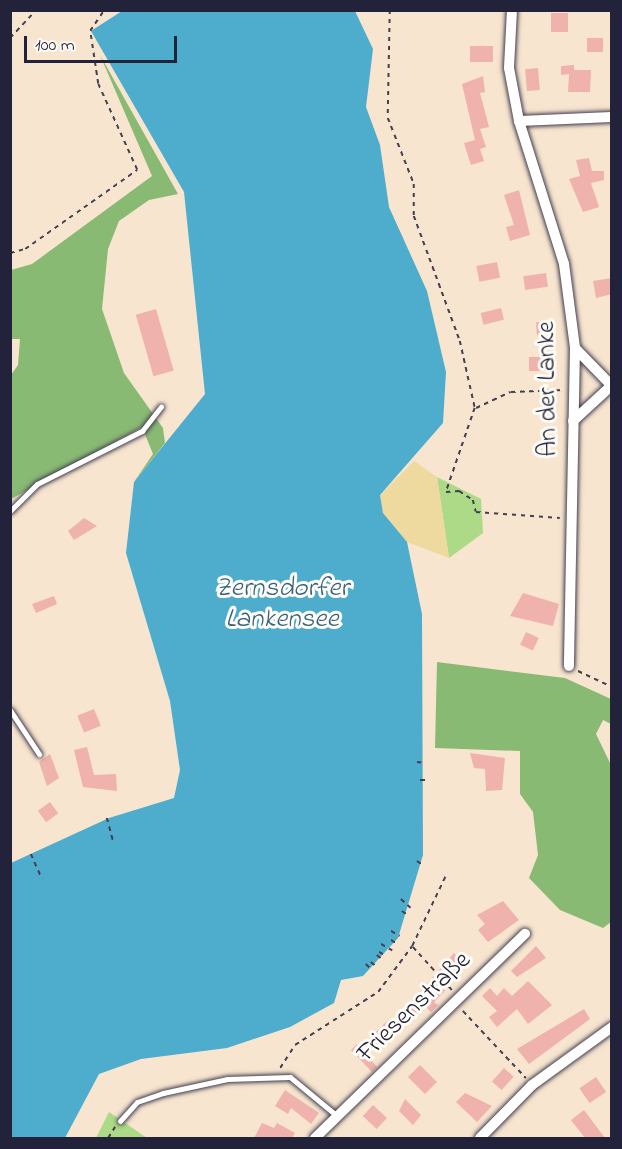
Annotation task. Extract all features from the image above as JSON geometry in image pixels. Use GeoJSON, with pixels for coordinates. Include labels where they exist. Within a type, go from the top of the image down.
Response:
{"type":"FeatureCollection","features":[{"type":"Feature","properties":{"kind":"street","name":"An der Lanke"},"geometry":{"type":"LineString","coordinates":[[512,10],[509,68],[519,121],[564,264],[575,348],[569,666]]}},
{"type":"Feature","properties":{"kind":"street"},"geometry":{"type":"LineString","coordinates":[[519,121],[612,117]]}},
{"type":"Feature","properties":{"kind":"street"},"geometry":{"type":"LineString","coordinates":[[573,421],[611,386],[575,348]]}},
{"type":"Feature","properties":{"kind":"street","name":"Friesenstraße"},"geometry":{"type":"LineString","coordinates":[[315,1138],[336,1115],[525,934]]}},
{"type":"Feature","properties":{"kind":"street"},"geometry":{"type":"LineString","coordinates":[[480,1138],[532,1085],[612,1027]]}},
{"type":"Feature","properties":{"kind":"lane"},"geometry":{"type":"LineString","coordinates":[[10,511],[37,484],[142,431],[161,407]]}},
{"type":"Feature","properties":{"kind":"lane"},"geometry":{"type":"LineString","coordinates":[[10,710],[39,754]]}},
{"type":"Feature","properties":{"kind":"lane"},"geometry":{"type":"LineString","coordinates":[[120,1120],[137,1102],[163,1093],[227,1079],[298,1080],[336,1115]]}},
{"type":"Feature","properties":{"kind":"path"},"geometry":{"type":"LineString","coordinates":[[12,36],[36,10]]}},
{"type":"Feature","properties":{"kind":"path"},"geometry":{"type":"LineString","coordinates":[[10,254],[26,249],[137,170],[98,84],[90,31],[104,10]]}},
{"type":"Feature","properties":{"kind":"path"},"geometry":{"type":"LineString","coordinates":[[390,10],[388,118],[414,184],[414,216],[460,341],[475,408],[446,492],[459,491],[473,500],[476,512],[573,518]]}},
{"type":"Feature","properties":{"kind":"path"},"geometry":{"type":"LineString","coordinates":[[475,408],[511,392],[574,389]]}},
{"type":"Feature","properties":{"kind":"path"},"geometry":{"type":"LineString","coordinates":[[569,666],[612,687]]}},
{"type":"Feature","properties":{"kind":"path"},"geometry":{"type":"LineString","coordinates":[[417,762],[426,763]]}},
{"type":"Feature","properties":{"kind":"path"},"geometry":{"type":"LineString","coordinates":[[420,780],[427,780]]}},
{"type":"Feature","properties":{"kind":"path"},"geometry":{"type":"LineString","coordinates":[[107,818],[113,841]]}},
{"type":"Feature","properties":{"kind":"path"},"geometry":{"type":"LineString","coordinates":[[31,854],[42,879]]}},
{"type":"Feature","properties":{"kind":"path"},"geometry":{"type":"LineString","coordinates":[[417,861],[423,865]]}},
{"type":"Feature","properties":{"kind":"path"},"geometry":{"type":"LineString","coordinates":[[279,1078],[280,1060],[295,1045],[378,992],[412,946],[447,873]]}},
{"type":"Feature","properties":{"kind":"path"},"geometry":{"type":"LineString","coordinates":[[401,899],[411,908]]}},
{"type":"Feature","properties":{"kind":"path"},"geometry":{"type":"LineString","coordinates":[[402,911],[408,915]]}},
{"type":"Feature","properties":{"kind":"path"},"geometry":{"type":"LineString","coordinates":[[391,931],[400,936]]}},
{"type":"Feature","properties":{"kind":"path"},"geometry":{"type":"LineString","coordinates":[[391,940],[396,943]]}},
{"type":"Feature","properties":{"kind":"path"},"geometry":{"type":"LineString","coordinates":[[381,944],[392,950]]}},
{"type":"Feature","properties":{"kind":"path"},"geometry":{"type":"LineString","coordinates":[[412,946],[532,1085]]}},
{"type":"Feature","properties":{"kind":"path"},"geometry":{"type":"LineString","coordinates":[[379,952],[385,955]]}},
{"type":"Feature","properties":{"kind":"path"},"geometry":{"type":"LineString","coordinates":[[377,955],[382,959]]}},
{"type":"Feature","properties":{"kind":"path"},"geometry":{"type":"LineString","coordinates":[[371,962],[376,966]]}},
{"type":"Feature","properties":{"kind":"path"},"geometry":{"type":"LineString","coordinates":[[366,964],[372,970]]}},
{"type":"Feature","properties":{"kind":"path"},"geometry":{"type":"LineString","coordinates":[[108,1138],[120,1120]]}},
{"type":"Feature","properties":{"kind":"green space"},"geometry":{"type":"Polygon","coordinates":[[[100,55],[178,194],[149,200],[119,221],[108,249],[102,309],[124,373],[163,428],[165,443],[134,482],[153,454],[142,427],[11,499],[11,375],[18,365],[20,339],[11,339],[11,270],[32,264],[152,176],[100,55]]]}},
{"type":"Feature","properties":{"kind":"green space"},"geometry":{"type":"Polygon","coordinates":[[[437,477],[481,499],[483,533],[449,558],[437,477]]]}},
{"type":"Feature","properties":{"kind":"green space"},"geometry":{"type":"Polygon","coordinates":[[[437,662],[565,678],[611,699],[611,724],[603,720],[596,734],[612,767],[611,922],[603,928],[560,910],[529,878],[538,855],[533,812],[520,794],[520,751],[435,748],[437,662]]]}},
{"type":"Feature","properties":{"kind":"green space"},"geometry":{"type":"Polygon","coordinates":[[[109,1112],[147,1138],[96,1138],[109,1112]]]}},
{"type":"Feature","properties":{"kind":"sand"},"geometry":{"type":"Polygon","coordinates":[[[414,461],[437,477],[449,558],[407,542],[383,513],[380,495],[414,461]]]}},
{"type":"Feature","properties":{"kind":"water","name":"Zernsdorfer Lankensee"},"geometry":{"type":"Polygon","coordinates":[[[122,11],[355,11],[373,49],[366,107],[380,145],[389,207],[427,291],[446,372],[443,423],[380,495],[383,513],[407,542],[422,614],[423,855],[398,938],[363,976],[341,980],[334,1003],[290,1027],[227,1048],[141,1059],[99,1074],[65,1138],[11,1138],[11,863],[109,818],[174,798],[180,770],[170,701],[126,553],[134,482],[205,394],[184,192],[91,31],[122,11]]]}},
{"type":"Feature","properties":{"kind":"building"},"geometry":{"type":"Polygon","coordinates":[[[551,13],[568,13],[568,32],[551,32],[551,13]]]}},
{"type":"Feature","properties":{"kind":"building"},"geometry":{"type":"Polygon","coordinates":[[[587,38],[603,38],[603,52],[587,52],[587,38]]]}},
{"type":"Feature","properties":{"kind":"building"},"geometry":{"type":"Polygon","coordinates":[[[470,46],[493,46],[493,62],[470,62],[470,46]]]}},
{"type":"Feature","properties":{"kind":"building"},"geometry":{"type":"Polygon","coordinates":[[[574,65],[574,70],[591,70],[590,92],[568,92],[569,74],[561,75],[561,66],[574,65]]]}},
{"type":"Feature","properties":{"kind":"building"},"geometry":{"type":"Polygon","coordinates":[[[538,68],[540,90],[527,91],[525,69],[538,68]]]}},
{"type":"Feature","properties":{"kind":"building"},"geometry":{"type":"Polygon","coordinates":[[[483,76],[485,92],[480,93],[489,127],[480,129],[486,147],[480,149],[484,161],[471,165],[464,143],[475,140],[462,84],[483,76]]]}},
{"type":"Feature","properties":{"kind":"building"},"geometry":{"type":"Polygon","coordinates":[[[589,158],[592,171],[604,171],[604,180],[591,183],[599,207],[583,212],[569,179],[580,176],[576,160],[589,158]]]}},
{"type":"Feature","properties":{"kind":"building"},"geometry":{"type":"Polygon","coordinates":[[[519,190],[530,235],[510,241],[506,227],[514,225],[504,195],[519,190]]]}},
{"type":"Feature","properties":{"kind":"building"},"geometry":{"type":"Polygon","coordinates":[[[497,262],[500,278],[479,282],[476,266],[497,262]]]}},
{"type":"Feature","properties":{"kind":"building"},"geometry":{"type":"Polygon","coordinates":[[[546,273],[548,287],[525,290],[523,276],[546,273]]]}},
{"type":"Feature","properties":{"kind":"building"},"geometry":{"type":"Polygon","coordinates":[[[612,278],[612,294],[596,298],[593,281],[612,278]]]}},
{"type":"Feature","properties":{"kind":"building"},"geometry":{"type":"Polygon","coordinates":[[[501,308],[504,320],[484,325],[481,313],[501,308]]]}},
{"type":"Feature","properties":{"kind":"building"},"geometry":{"type":"Polygon","coordinates":[[[156,309],[174,371],[153,376],[136,315],[156,309]]]}},
{"type":"Feature","properties":{"kind":"building"},"geometry":{"type":"Polygon","coordinates":[[[553,321],[554,334],[537,335],[536,322],[553,321]]]}},
{"type":"Feature","properties":{"kind":"building"},"geometry":{"type":"Polygon","coordinates":[[[529,357],[548,357],[548,371],[529,371],[529,357]]]}},
{"type":"Feature","properties":{"kind":"building"},"geometry":{"type":"Polygon","coordinates":[[[84,518],[97,526],[74,540],[68,531],[84,518]]]}},
{"type":"Feature","properties":{"kind":"building"},"geometry":{"type":"Polygon","coordinates":[[[523,593],[559,604],[553,626],[510,616],[523,593]]]}},
{"type":"Feature","properties":{"kind":"building"},"geometry":{"type":"Polygon","coordinates":[[[54,596],[57,604],[36,613],[32,604],[54,596]]]}},
{"type":"Feature","properties":{"kind":"building"},"geometry":{"type":"Polygon","coordinates":[[[526,632],[539,638],[533,651],[520,645],[526,632]]]}},
{"type":"Feature","properties":{"kind":"building"},"geometry":{"type":"Polygon","coordinates":[[[94,709],[101,726],[84,732],[77,716],[94,709]]]}},
{"type":"Feature","properties":{"kind":"building"},"geometry":{"type":"Polygon","coordinates":[[[87,747],[94,775],[116,774],[117,791],[83,787],[74,750],[87,747]]]}},
{"type":"Feature","properties":{"kind":"building"},"geometry":{"type":"Polygon","coordinates":[[[470,753],[505,758],[502,790],[486,791],[485,769],[474,768],[470,753]]]}},
{"type":"Feature","properties":{"kind":"building"},"geometry":{"type":"Polygon","coordinates":[[[50,754],[59,778],[47,786],[39,762],[50,754]]]}},
{"type":"Feature","properties":{"kind":"building"},"geometry":{"type":"Polygon","coordinates":[[[50,802],[58,813],[46,822],[38,811],[50,802]]]}},
{"type":"Feature","properties":{"kind":"building"},"geometry":{"type":"Polygon","coordinates":[[[503,901],[519,920],[488,942],[478,930],[485,924],[477,915],[503,901]]]}},
{"type":"Feature","properties":{"kind":"building"},"geometry":{"type":"Polygon","coordinates":[[[536,946],[546,958],[517,977],[511,971],[536,946]]]}},
{"type":"Feature","properties":{"kind":"building"},"geometry":{"type":"Polygon","coordinates":[[[454,953],[464,964],[440,985],[445,991],[434,1002],[438,1005],[431,1012],[424,1005],[412,1018],[404,1010],[454,953]]]}},
{"type":"Feature","properties":{"kind":"building"},"geometry":{"type":"Polygon","coordinates":[[[528,981],[552,1005],[528,1024],[517,1009],[497,1027],[489,1017],[497,1011],[482,996],[490,988],[497,996],[504,988],[512,996],[528,981]]]}},
{"type":"Feature","properties":{"kind":"building"},"geometry":{"type":"Polygon","coordinates":[[[584,1009],[590,1019],[529,1064],[517,1049],[584,1009]]]}},
{"type":"Feature","properties":{"kind":"building"},"geometry":{"type":"Polygon","coordinates":[[[389,1019],[398,1028],[378,1048],[372,1042],[376,1032],[389,1019]]]}},
{"type":"Feature","properties":{"kind":"building"},"geometry":{"type":"Polygon","coordinates":[[[357,1044],[377,1067],[372,1072],[351,1050],[357,1044]]]}},
{"type":"Feature","properties":{"kind":"building"},"geometry":{"type":"Polygon","coordinates":[[[420,1065],[437,1082],[425,1094],[408,1077],[420,1065]]]}},
{"type":"Feature","properties":{"kind":"building"},"geometry":{"type":"Polygon","coordinates":[[[504,1068],[514,1077],[502,1090],[492,1081],[504,1068]]]}},
{"type":"Feature","properties":{"kind":"building"},"geometry":{"type":"Polygon","coordinates":[[[596,1077],[606,1092],[589,1103],[579,1088],[596,1077]]]}},
{"type":"Feature","properties":{"kind":"building"},"geometry":{"type":"Polygon","coordinates":[[[285,1090],[319,1113],[311,1124],[291,1108],[288,1114],[275,1106],[285,1090]]]}},
{"type":"Feature","properties":{"kind":"building"},"geometry":{"type":"Polygon","coordinates":[[[465,1093],[492,1106],[477,1122],[456,1102],[465,1093]]]}},
{"type":"Feature","properties":{"kind":"building"},"geometry":{"type":"Polygon","coordinates":[[[405,1099],[421,1115],[413,1125],[399,1111],[405,1099]]]}},
{"type":"Feature","properties":{"kind":"building"},"geometry":{"type":"Polygon","coordinates":[[[373,1105],[387,1118],[377,1129],[363,1116],[373,1105]]]}},
{"type":"Feature","properties":{"kind":"building"},"geometry":{"type":"Polygon","coordinates":[[[584,1110],[605,1138],[585,1138],[571,1120],[584,1110]]]}},
{"type":"Feature","properties":{"kind":"building"},"geometry":{"type":"Polygon","coordinates":[[[262,1123],[274,1128],[277,1123],[295,1133],[292,1138],[254,1138],[262,1123]]]}}]}
